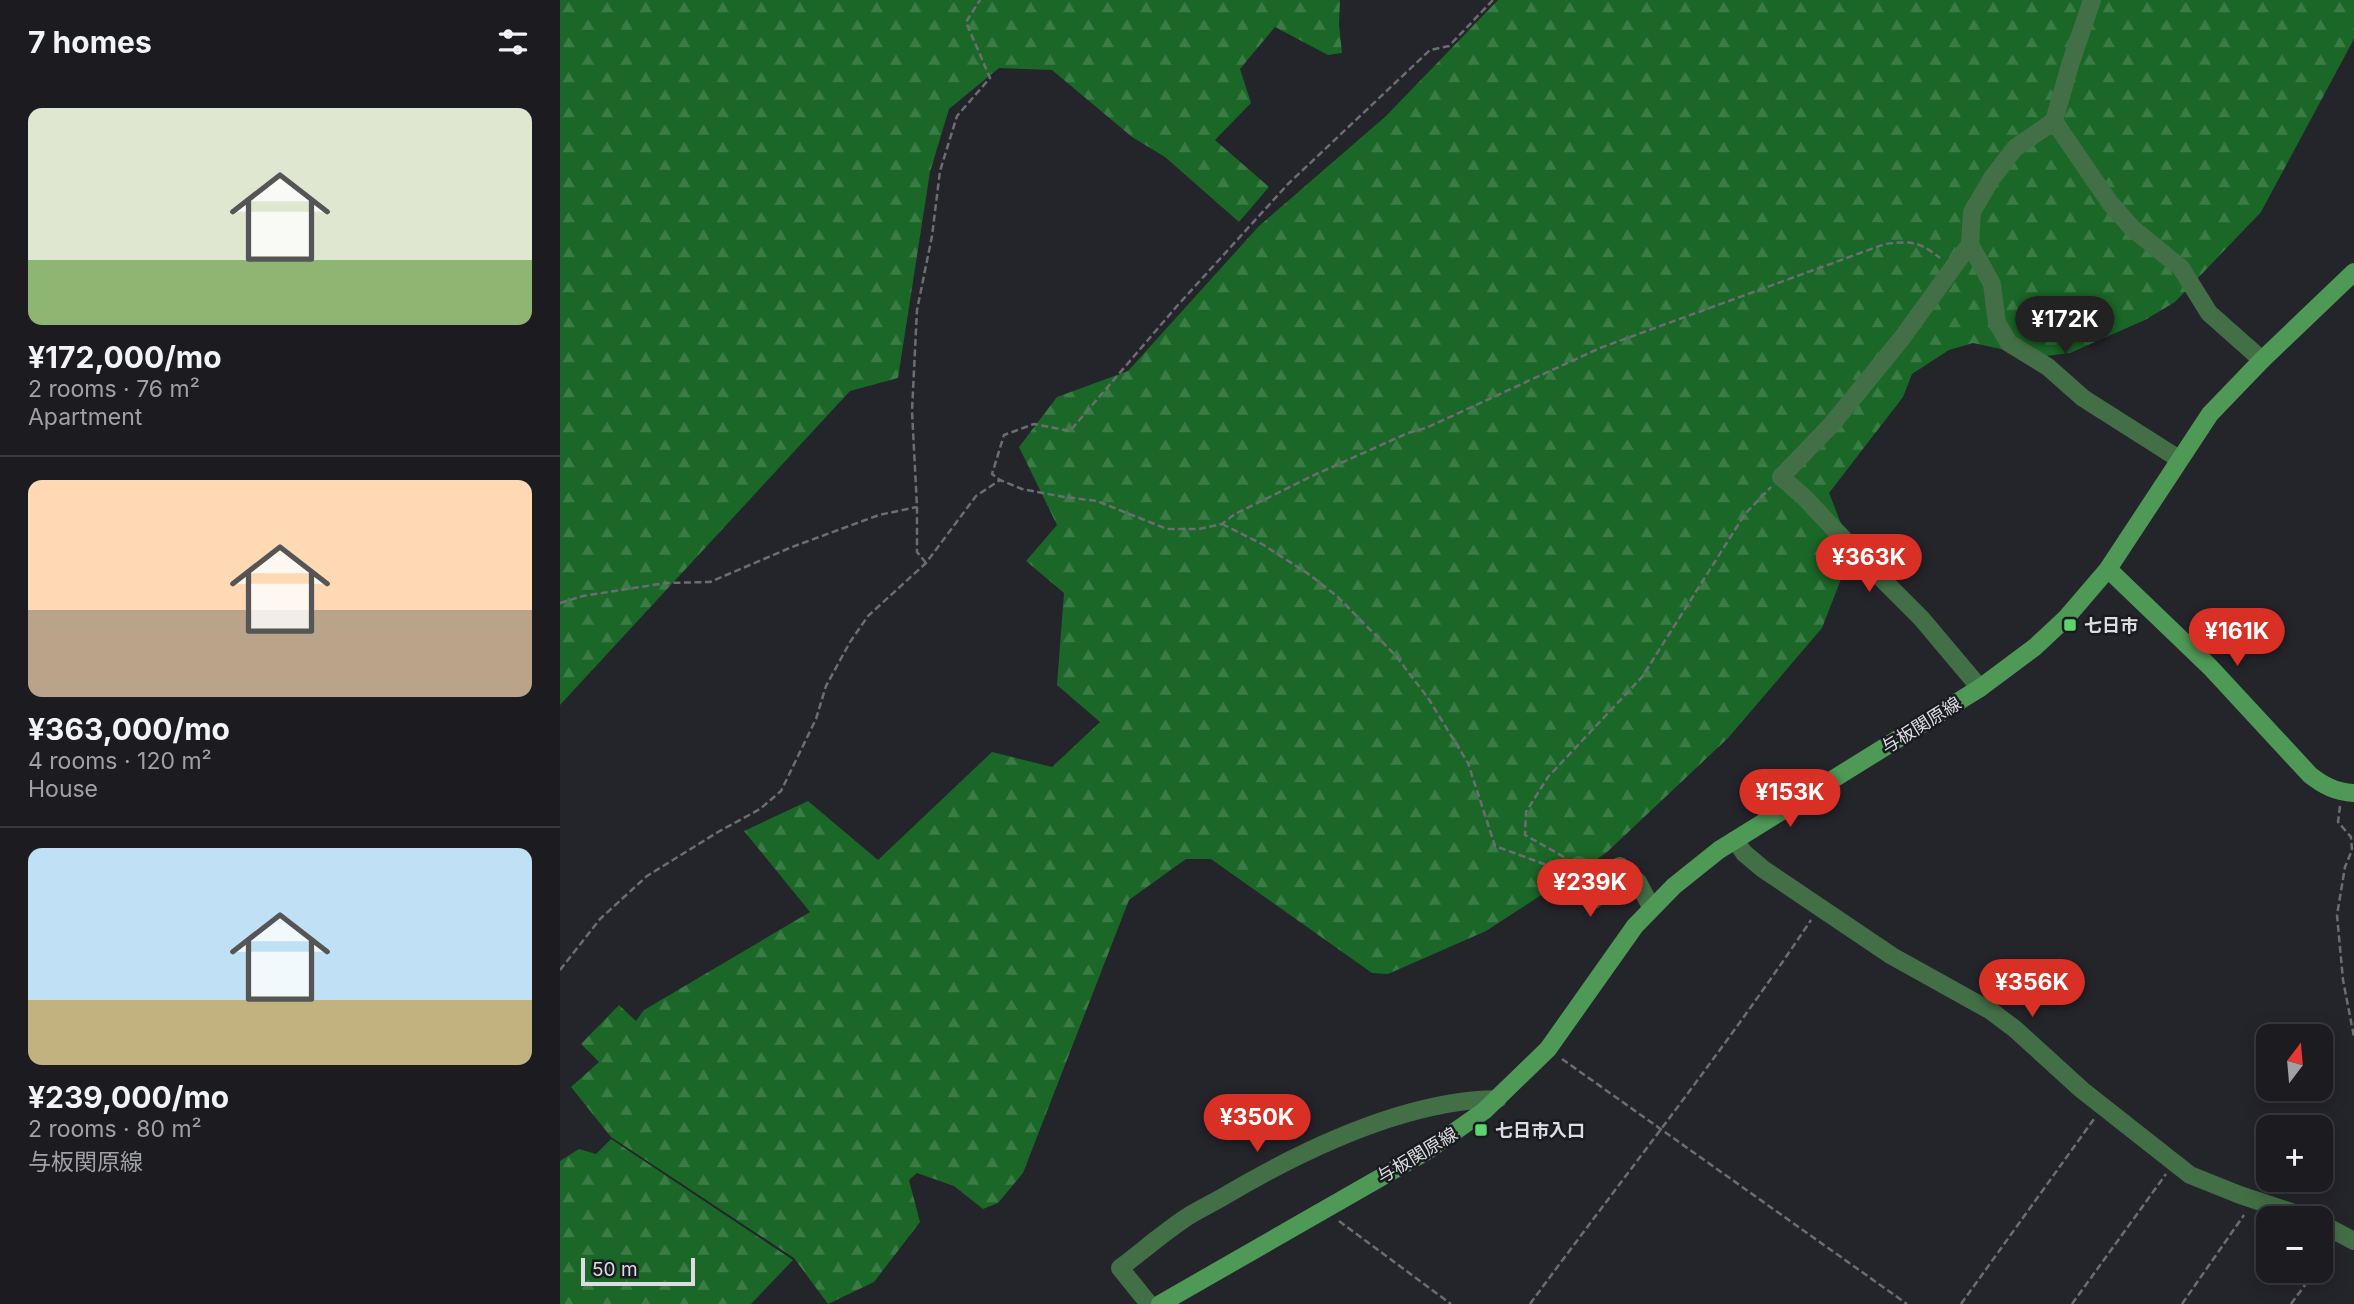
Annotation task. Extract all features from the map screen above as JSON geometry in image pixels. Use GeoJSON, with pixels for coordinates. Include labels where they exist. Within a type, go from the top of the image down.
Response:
{"type":"FeatureCollection","features":[{"type":"Feature","properties":{"kind":"main road","name":"与板関原線"},"geometry":{"type":"LineString","coordinates":[[1160,1304],[1456,1132],[1498,1099],[1548,1049],[1614,954],[1651,907],[1674,886],[1735,840],[1980,688],[2035,647],[2066,618],[2108,569],[2210,414],[2354,272]]}},
{"type":"Feature","properties":{"kind":"main road"},"geometry":{"type":"LineString","coordinates":[[2108,569],[2210,667],[2310,775],[2322,785],[2348,792]]}},
{"type":"Feature","properties":{"kind":"street"},"geometry":{"type":"LineString","coordinates":[[1980,688],[1921,618],[1804,497],[1781,477],[1832,424],[1902,338],[1969,244],[1972,212],[1992,178],[2015,148],[2054,121],[2092,0]]}},
{"type":"Feature","properties":{"kind":"street"},"geometry":{"type":"LineString","coordinates":[[2054,121],[2124,220],[2181,268],[2209,313],[2262,360]]}},
{"type":"Feature","properties":{"kind":"street"},"geometry":{"type":"LineString","coordinates":[[1969,244],[1992,284],[1997,323],[2009,343],[2048,367],[2083,398],[2179,459]]}},
{"type":"Feature","properties":{"kind":"street"},"geometry":{"type":"LineString","coordinates":[[1735,840],[1744,853],[1763,869],[1892,956],[1991,1011],[2190,1175],[2272,1206]]}},
{"type":"Feature","properties":{"kind":"street"},"geometry":{"type":"LineString","coordinates":[[1579,865],[1579,885],[1594,900],[1620,866],[1638,882],[1651,907]]}},
{"type":"Feature","properties":{"kind":"street"},"geometry":{"type":"LineString","coordinates":[[1149,1304],[1120,1268],[1185,1218],[1309,1149],[1406,1114],[1472,1099],[1498,1099]]}},
{"type":"Feature","properties":{"kind":"street"},"geometry":{"type":"LineString","coordinates":[[2333,1230],[2354,1241]]}},
{"type":"Feature","properties":{"kind":"path"},"geometry":{"type":"LineString","coordinates":[[926,562],[917,552],[918,507],[912,411],[918,310],[932,236],[940,172],[957,116],[990,79],[966,22],[980,0]]}},
{"type":"Feature","properties":{"kind":"path"},"geometry":{"type":"LineString","coordinates":[[1493,0],[1449,46],[1430,50],[1287,184],[1177,306],[1070,431],[1034,424],[1004,435],[992,474],[1021,489],[1097,501],[1167,529],[1199,529],[1222,524],[1236,514],[1312,476],[1408,433],[1426,428],[1600,348],[1885,244],[1907,242],[1924,245],[1952,267]]}},
{"type":"Feature","properties":{"kind":"path"},"geometry":{"type":"LineString","coordinates":[[1579,865],[1525,835],[1526,812],[1548,777],[1642,677],[1745,514],[1781,477]]}},
{"type":"Feature","properties":{"kind":"path"},"geometry":{"type":"LineString","coordinates":[[560,970],[600,919],[648,876],[760,809],[781,791],[816,719],[827,686],[850,642],[868,616],[926,562],[976,496],[1000,480]]}},
{"type":"Feature","properties":{"kind":"path"},"geometry":{"type":"LineString","coordinates":[[560,603],[583,596],[666,583],[710,582],[792,547],[878,515],[918,507]]}},
{"type":"Feature","properties":{"kind":"path"},"geometry":{"type":"LineString","coordinates":[[1222,524],[1262,544],[1307,573],[1337,596],[1396,656],[1428,698],[1468,763],[1495,846],[1544,864],[1579,865]]}},
{"type":"Feature","properties":{"kind":"path"},"geometry":{"type":"LineString","coordinates":[[2348,792],[2338,822],[2351,838],[2352,850],[2345,867],[2337,915],[2343,980],[2354,1037]]}},
{"type":"Feature","properties":{"kind":"path"},"geometry":{"type":"LineString","coordinates":[[1530,1304],[1772,979],[1820,906]]}},
{"type":"Feature","properties":{"kind":"path"},"geometry":{"type":"LineString","coordinates":[[1548,1049],[1907,1304]]}},
{"type":"Feature","properties":{"kind":"path"},"geometry":{"type":"LineString","coordinates":[[1961,1304],[2103,1106]]}},
{"type":"Feature","properties":{"kind":"path"},"geometry":{"type":"LineString","coordinates":[[2072,1304],[2174,1163]]}},
{"type":"Feature","properties":{"kind":"path"},"geometry":{"type":"LineString","coordinates":[[2182,1304],[2254,1200]]}},
{"type":"Feature","properties":{"kind":"path"},"geometry":{"type":"LineString","coordinates":[[1327,1208],[1340,1222],[1451,1304]]}},
{"type":"Feature","properties":{"kind":"path"},"geometry":{"type":"LineString","coordinates":[[2291,1304],[2306,1283]]}},
{"type":"Feature","properties":{"kind":"green space"},"geometry":{"type":"Polygon","coordinates":[[[560,0],[1340,0],[1342,53],[1328,55],[1275,27],[1240,69],[1251,103],[1215,140],[1269,187],[1239,222],[1165,157],[1132,137],[1052,70],[999,68],[949,109],[930,172],[898,378],[850,391],[560,705],[560,0]]]}},
{"type":"Feature","properties":{"kind":"green space"},"geometry":{"type":"Polygon","coordinates":[[[1498,0],[2354,0],[2354,39],[2261,212],[2175,302],[2145,320],[2070,353],[2038,357],[1973,343],[1949,350],[1912,374],[1903,397],[1829,493],[1852,551],[1822,628],[1728,738],[1606,853],[1486,931],[1388,974],[1372,973],[1211,859],[1186,859],[1129,900],[1023,1173],[998,1203],[983,1209],[954,1186],[917,1173],[909,1180],[920,1222],[874,1282],[828,1304],[794,1258],[611,1137],[571,1087],[599,1062],[581,1044],[619,1005],[636,1021],[644,1010],[810,912],[744,831],[808,801],[878,860],[992,752],[1052,767],[1100,722],[1057,685],[1064,593],[1026,561],[1057,525],[1019,447],[1057,397],[1128,371],[1259,226],[1386,116],[1498,0]]]}},
{"type":"Feature","properties":{"kind":"green space"},"geometry":{"type":"Polygon","coordinates":[[[611,1139],[793,1260],[751,1304],[560,1304],[560,1161],[579,1149],[596,1154],[611,1139]]]}},
{"type":"Feature","properties":{"kind":"place","name":"七日市"},"geometry":{"type":"Point","coordinates":[2070,625]}},
{"type":"Feature","properties":{"kind":"place","name":"七日市入口"},"geometry":{"type":"Point","coordinates":[1481,1130]}}]}
